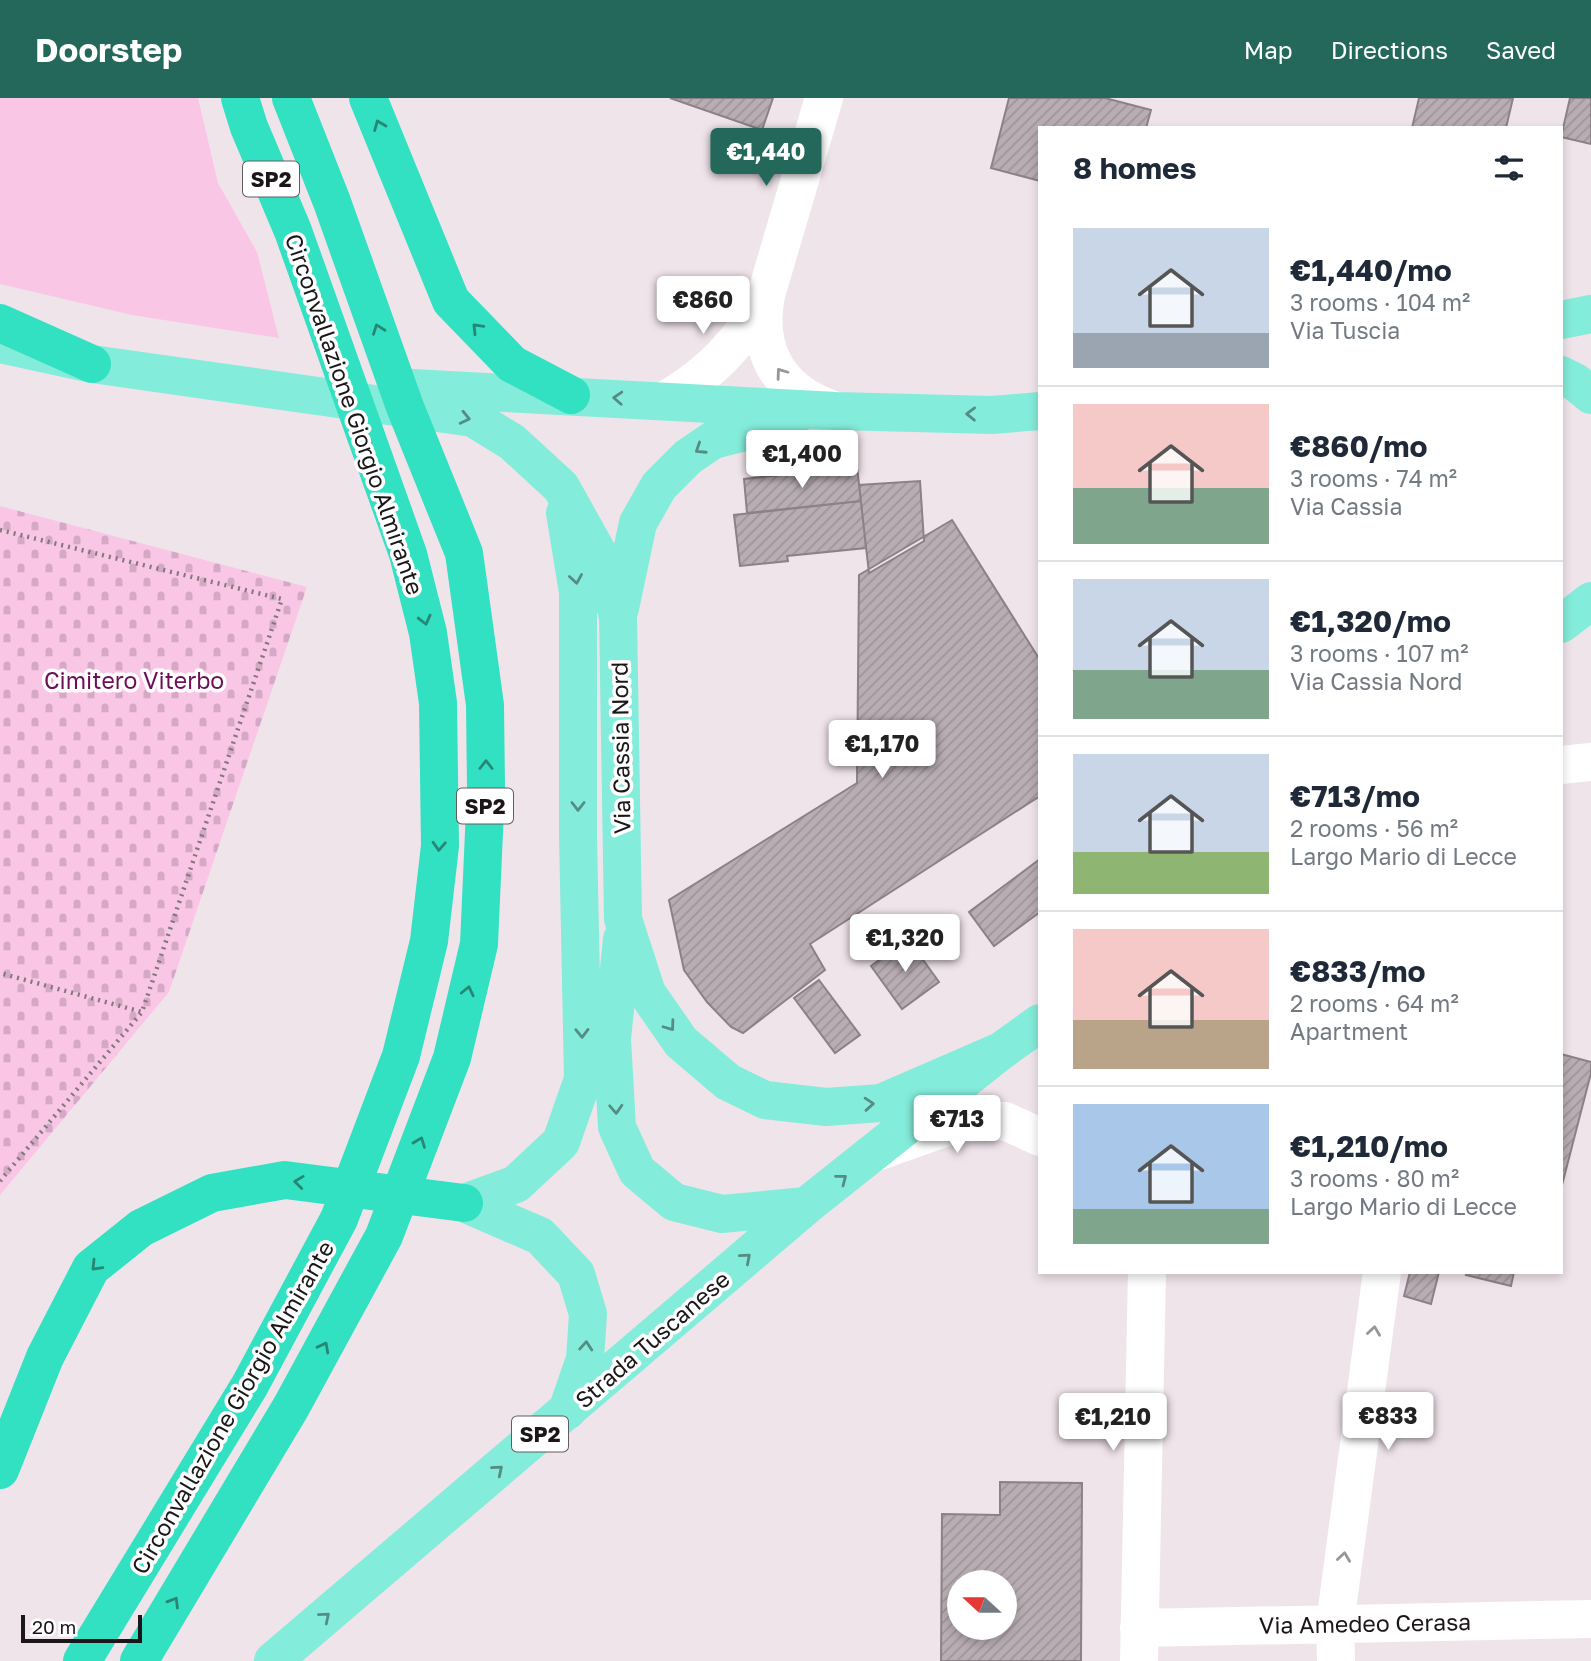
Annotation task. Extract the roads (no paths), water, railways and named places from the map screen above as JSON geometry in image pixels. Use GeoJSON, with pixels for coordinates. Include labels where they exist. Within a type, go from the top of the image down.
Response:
{"type":"FeatureCollection","features":[{"type":"Feature","properties":{"kind":"highway","name":"Circonvallazione Giorgio Almirante"},"geometry":{"type":"LineString","coordinates":[[139,1661],[291,1407],[384,1236],[452,1058],[479,943],[486,787],[485,705],[464,553],[405,407],[332,201],[291,98]]}},
{"type":"Feature","properties":{"kind":"highway"},"geometry":{"type":"LineString","coordinates":[[368,98],[451,301],[512,364],[571,395]]}},
{"type":"Feature","properties":{"kind":"highway","name":"Circonvallazione Giorgio Almirante"},"geometry":{"type":"LineString","coordinates":[[82,1661],[250,1385],[340,1219],[401,1056],[429,941],[440,846],[438,703],[428,633],[408,554],[293,231],[241,108]]}},
{"type":"Feature","properties":{"kind":"highway"},"geometry":{"type":"LineString","coordinates":[[0,323],[92,364]]}},
{"type":"Feature","properties":{"kind":"highway"},"geometry":{"type":"LineString","coordinates":[[0,1470],[45,1357],[91,1268],[141,1228],[212,1193],[285,1180],[464,1203]]}},
{"type":"Feature","properties":{"kind":"main road"},"geometry":{"type":"LineString","coordinates":[[1563,320],[1591,314]]}},
{"type":"Feature","properties":{"kind":"main road","name":"Via Cassia Nord"},"geometry":{"type":"LineString","coordinates":[[0,344],[92,364],[473,418],[512,442],[561,487],[605,566],[618,617],[623,919],[647,993],[681,1042],[728,1082],[765,1100],[826,1107],[881,1103],[1001,1051]]}},
{"type":"Feature","properties":{"kind":"main road"},"geometry":{"type":"LineString","coordinates":[[1563,376],[1591,395]]}},
{"type":"Feature","properties":{"kind":"main road","name":"Via Cassia Nord"},"geometry":{"type":"LineString","coordinates":[[203,380],[571,395],[835,411],[992,415],[1038,411]]}},
{"type":"Feature","properties":{"kind":"main road"},"geometry":{"type":"LineString","coordinates":[[618,617],[638,523],[659,486],[688,457],[713,440],[835,411]]}},
{"type":"Feature","properties":{"kind":"main road"},"geometry":{"type":"LineString","coordinates":[[464,1203],[516,1184],[561,1142],[583,1079],[578,836],[578,592],[561,487]]}},
{"type":"Feature","properties":{"kind":"main road"},"geometry":{"type":"LineString","coordinates":[[623,919],[612,1039],[617,1127],[637,1171],[674,1202],[722,1214],[806,1206]]}},
{"type":"Feature","properties":{"kind":"main road","name":"Via Cassia Nord"},"geometry":{"type":"LineString","coordinates":[[806,1206],[1038,1024]]}},
{"type":"Feature","properties":{"kind":"main road"},"geometry":{"type":"LineString","coordinates":[[464,1203],[540,1236],[576,1273],[588,1314],[586,1348],[585,1359],[567,1412]]}},
{"type":"Feature","properties":{"kind":"main road","name":"Strada Tuscanese"},"geometry":{"type":"LineString","coordinates":[[272,1661],[806,1206]]}},
{"type":"Feature","properties":{"kind":"street"},"geometry":{"type":"LineString","coordinates":[[824,98],[766,295],[762,317],[770,359],[782,377],[797,392],[815,404],[835,411]]}},
{"type":"Feature","properties":{"kind":"street"},"geometry":{"type":"LineString","coordinates":[[664,401],[707,373],[725,356],[748,327],[766,295]]}},
{"type":"Feature","properties":{"kind":"street"},"geometry":{"type":"LineString","coordinates":[[1563,765],[1591,762]]}},
{"type":"Feature","properties":{"kind":"street"},"geometry":{"type":"LineString","coordinates":[[877,1152],[958,1123],[1005,1121],[1038,1136]]}},
{"type":"Feature","properties":{"kind":"street"},"geometry":{"type":"LineString","coordinates":[[1336,1643],[1382,1274]]}},
{"type":"Feature","properties":{"kind":"street"},"geometry":{"type":"LineString","coordinates":[[1139,1644],[1146,1275]]}},
{"type":"Feature","properties":{"kind":"street","name":"Via Amedeo Cerasa"},"geometry":{"type":"LineString","coordinates":[[1139,1644],[1336,1643],[1591,1619]]}},
{"type":"Feature","properties":{"kind":"park label","name":"Cimitero Viterbo"},"geometry":{"type":"Point","coordinates":[134,680]}}]}
